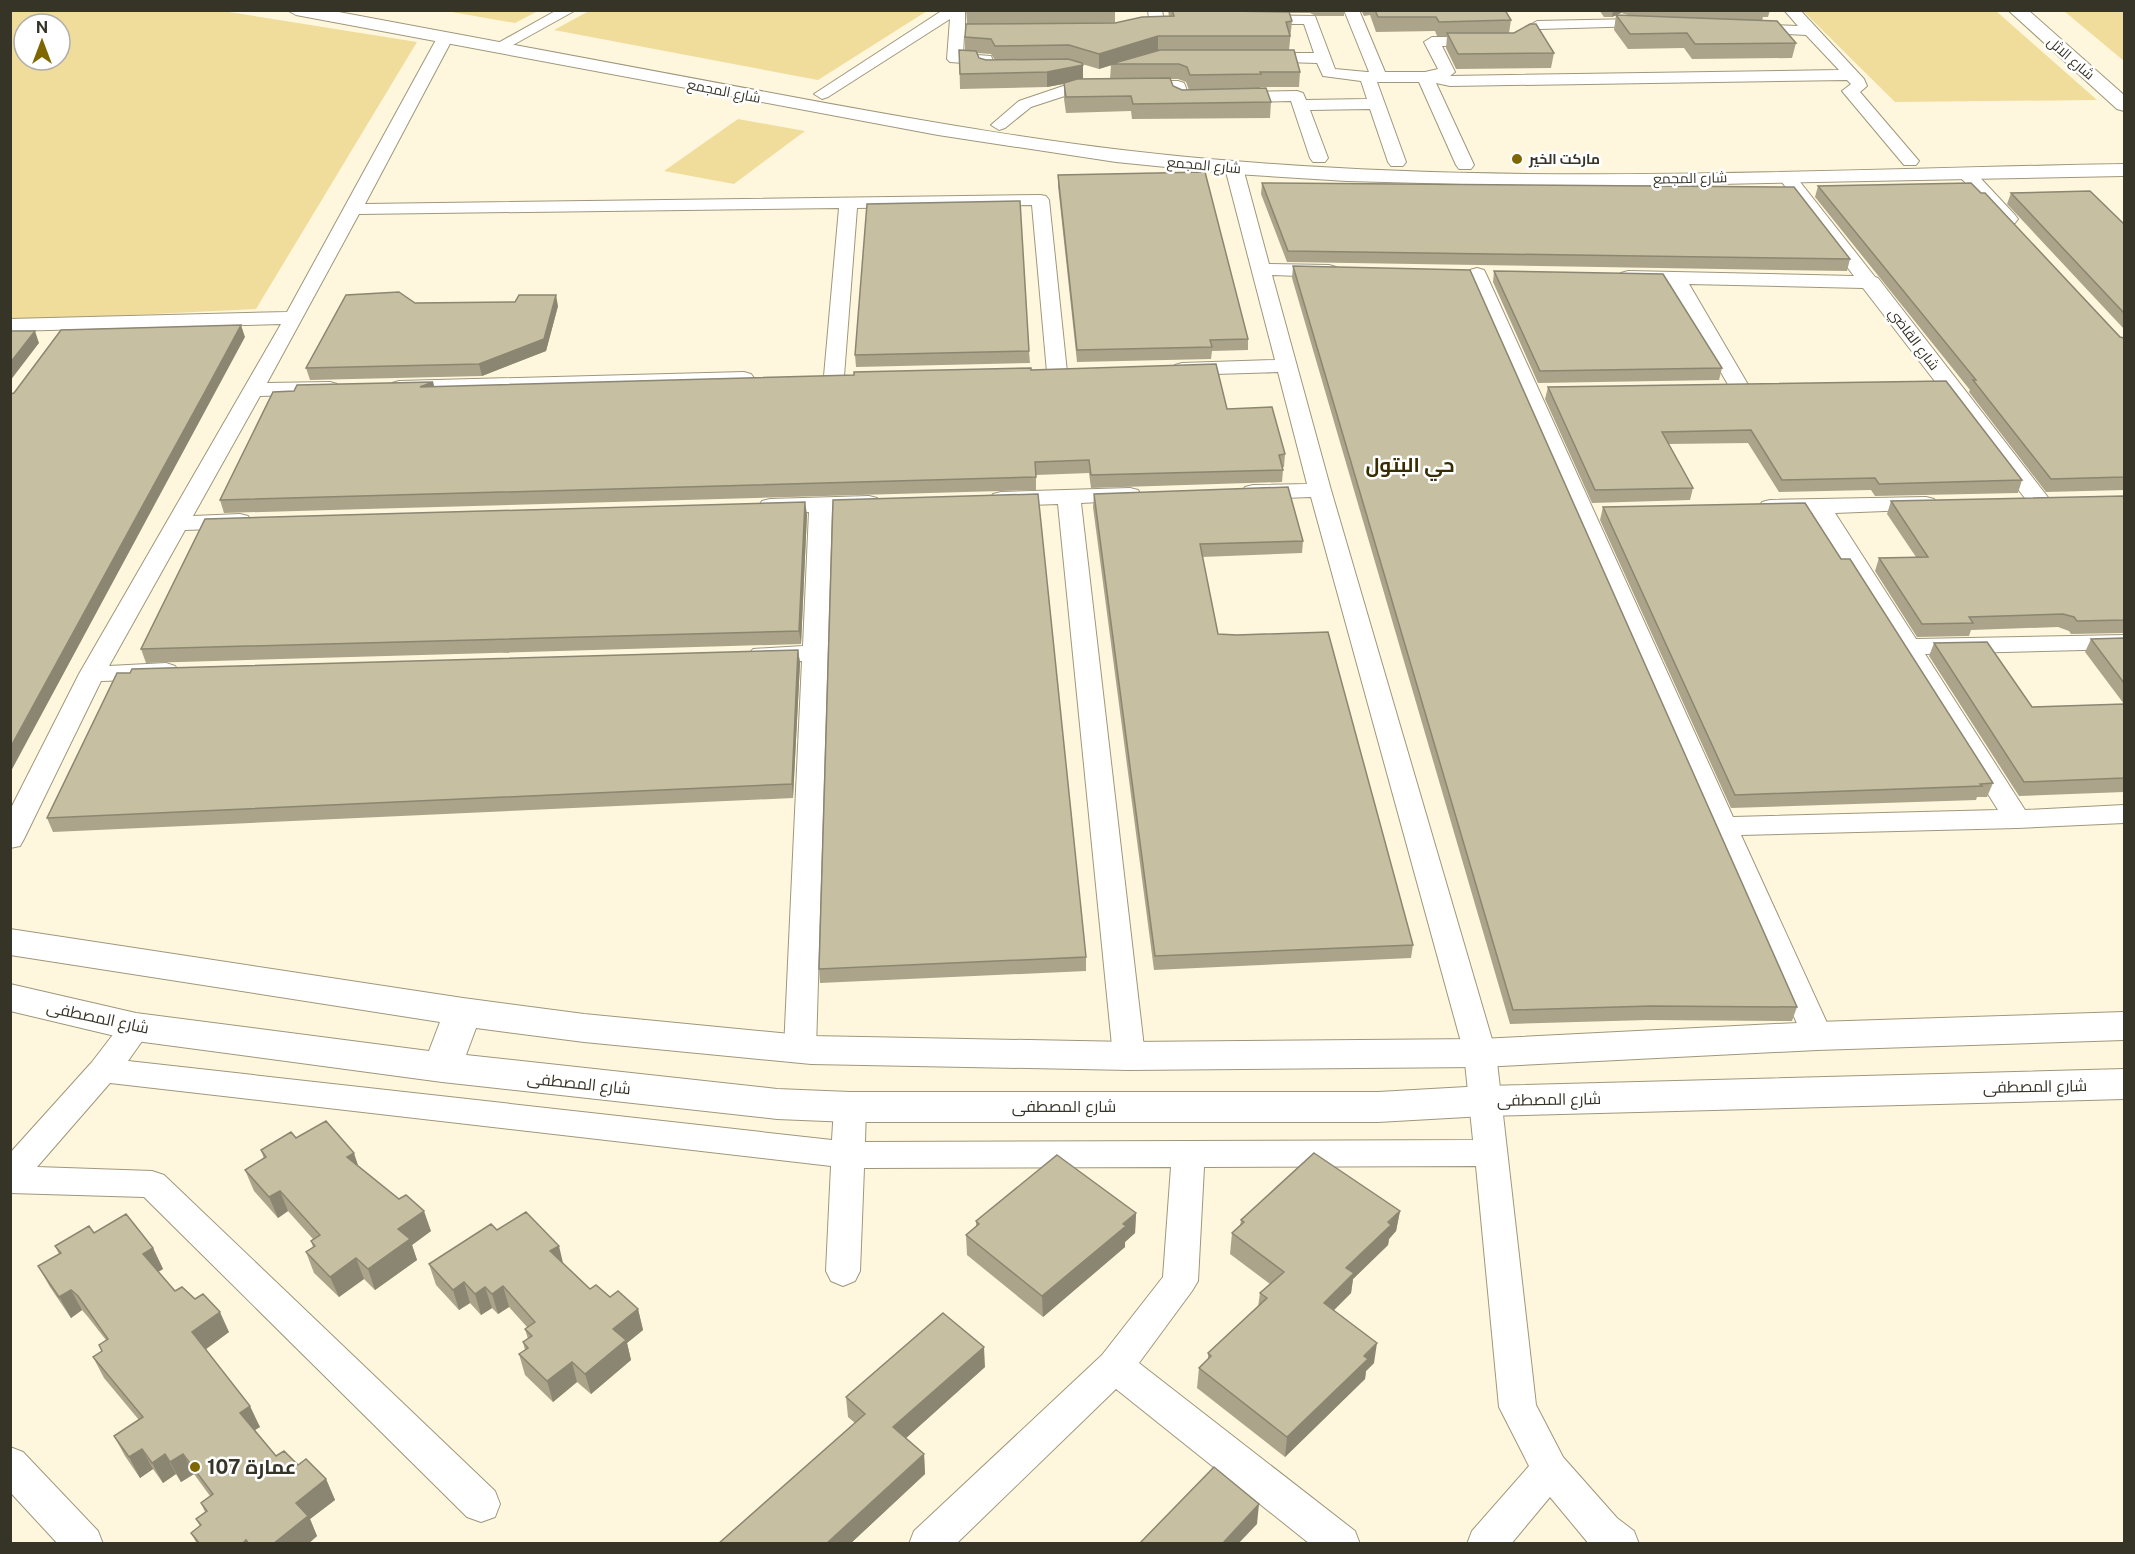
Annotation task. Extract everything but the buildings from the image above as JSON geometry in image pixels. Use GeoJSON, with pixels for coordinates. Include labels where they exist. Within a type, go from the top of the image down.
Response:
{"type":"FeatureCollection","features":[{"type":"Feature","properties":{"kind":"street","name":"شارع المجمع"},"geometry":{"type":"LineString","coordinates":[[296,10],[942,131],[1078,151],[1234,168],[1384,177],[1491,173],[1787,177],[1966,173],[2122,163]]}},
{"type":"Feature","properties":{"kind":"street","name":"شارع المجمع"},"geometry":{"type":"LineString","coordinates":[[368,10],[999,125],[1166,146],[1319,158],[1465,165],[1491,173]]}},
{"type":"Feature","properties":{"kind":"street"},"geometry":{"type":"LineString","coordinates":[[497,48],[569,10]]}},
{"type":"Feature","properties":{"kind":"street"},"geometry":{"type":"LineString","coordinates":[[822,94],[956,10],[955,59],[986,58],[986,68],[1033,67]]}},
{"type":"Feature","properties":{"kind":"street"},"geometry":{"type":"LineString","coordinates":[[1115,31],[1157,22],[1155,10]]}},
{"type":"Feature","properties":{"kind":"street"},"geometry":{"type":"LineString","coordinates":[[1234,10],[1237,20],[1310,19],[1329,73],[1373,77],[1425,77],[1450,81],[1851,75]]}},
{"type":"Feature","properties":{"kind":"street"},"geometry":{"type":"LineString","coordinates":[[1351,10],[1373,77],[1376,104],[1397,162]]}},
{"type":"Feature","properties":{"kind":"street"},"geometry":{"type":"LineString","coordinates":[[1530,10],[1537,25]]}},
{"type":"Feature","properties":{"kind":"street"},"geometry":{"type":"LineString","coordinates":[[1425,77],[1447,72],[1432,42],[1512,41],[1537,25],[1642,23],[1576,10]]}},
{"type":"Feature","properties":{"kind":"street"},"geometry":{"type":"LineString","coordinates":[[1791,10],[1851,75],[1859,86],[1850,91],[1910,161]]}},
{"type":"Feature","properties":{"kind":"street","name":"شارع الاثل"},"geometry":{"type":"LineString","coordinates":[[2017,10],[2124,105]]}},
{"type":"Feature","properties":{"kind":"street","name":"شارع الاثل"},"geometry":{"type":"LineString","coordinates":[[2043,10],[2097,57]]}},
{"type":"Feature","properties":{"kind":"street"},"geometry":{"type":"LineString","coordinates":[[1729,27],[1810,31]]}},
{"type":"Feature","properties":{"kind":"street"},"geometry":{"type":"LineString","coordinates":[[957,32],[1013,32]]}},
{"type":"Feature","properties":{"kind":"street"},"geometry":{"type":"LineString","coordinates":[[10,839],[92,674],[294,318],[445,38]]}},
{"type":"Feature","properties":{"kind":"street"},"geometry":{"type":"LineString","coordinates":[[1241,58],[1323,58]]}},
{"type":"Feature","properties":{"kind":"street"},"geometry":{"type":"LineString","coordinates":[[999,125],[1025,104],[1075,87],[1097,73]]}},
{"type":"Feature","properties":{"kind":"street"},"geometry":{"type":"LineString","coordinates":[[1425,77],[1465,165]]}},
{"type":"Feature","properties":{"kind":"street"},"geometry":{"type":"LineString","coordinates":[[1075,87],[1178,86],[1181,98],[1297,96],[1319,158]]}},
{"type":"Feature","properties":{"kind":"street"},"geometry":{"type":"LineString","coordinates":[[1300,105],[1376,104]]}},
{"type":"Feature","properties":{"kind":"street","name":"شارع المجمع"},"geometry":{"type":"LineString","coordinates":[[1550,173],[1843,162],[2122,163]]}},
{"type":"Feature","properties":{"kind":"street"},"geometry":{"type":"LineString","coordinates":[[1820,176],[1880,168],[1873,164],[1843,162]]}},
{"type":"Feature","properties":{"kind":"street"},"geometry":{"type":"LineString","coordinates":[[1234,168],[1320,490],[1480,1053],[1518,1407],[1550,1469],[1603,1531],[1620,1544]]}},
{"type":"Feature","properties":{"kind":"street"},"geometry":{"type":"LineString","coordinates":[[1966,173],[2022,233]]}},
{"type":"Feature","properties":{"kind":"street","name":"شارع القاضي"},"geometry":{"type":"LineString","coordinates":[[1787,177],[1871,282],[1949,386],[2050,501],[2016,502]]}},
{"type":"Feature","properties":{"kind":"street"},"geometry":{"type":"LineString","coordinates":[[354,209],[1040,200],[1057,372]]}},
{"type":"Feature","properties":{"kind":"street"},"geometry":{"type":"LineString","coordinates":[[834,376],[848,203]]}},
{"type":"Feature","properties":{"kind":"street"},"geometry":{"type":"LineString","coordinates":[[1261,269],[1345,271]]}},
{"type":"Feature","properties":{"kind":"street"},"geometry":{"type":"LineString","coordinates":[[1477,274],[1541,391],[1594,511],[1723,826],[1817,1036]]}},
{"type":"Feature","properties":{"kind":"street"},"geometry":{"type":"LineString","coordinates":[[1605,277],[1871,282]]}},
{"type":"Feature","properties":{"kind":"street"},"geometry":{"type":"LineString","coordinates":[[1676,278],[1740,388]]}},
{"type":"Feature","properties":{"kind":"street"},"geometry":{"type":"LineString","coordinates":[[10,325],[294,318]]}},
{"type":"Feature","properties":{"kind":"street"},"geometry":{"type":"LineString","coordinates":[[53,342],[67,323]]}},
{"type":"Feature","properties":{"kind":"street"},"geometry":{"type":"LineString","coordinates":[[1161,370],[1288,366]]}},
{"type":"Feature","properties":{"kind":"street"},"geometry":{"type":"LineString","coordinates":[[1034,373],[1080,372]]}},
{"type":"Feature","properties":{"kind":"street"},"geometry":{"type":"LineString","coordinates":[[810,376],[857,376]]}},
{"type":"Feature","properties":{"kind":"street"},"geometry":{"type":"LineString","coordinates":[[384,387],[763,378]]}},
{"type":"Feature","properties":{"kind":"street"},"geometry":{"type":"LineString","coordinates":[[1926,386],[1949,386]]}},
{"type":"Feature","properties":{"kind":"street"},"geometry":{"type":"LineString","coordinates":[[254,390],[348,388]]}},
{"type":"Feature","properties":{"kind":"street"},"geometry":{"type":"LineString","coordinates":[[1716,388],[1763,388]]}},
{"type":"Feature","properties":{"kind":"street"},"geometry":{"type":"LineString","coordinates":[[1237,492],[1320,490]]}},
{"type":"Feature","properties":{"kind":"street"},"geometry":{"type":"LineString","coordinates":[[975,500],[1153,495]]}},
{"type":"Feature","properties":{"kind":"street"},"geometry":{"type":"LineString","coordinates":[[1069,497],[1129,1056]]}},
{"type":"Feature","properties":{"kind":"street"},"geometry":{"type":"LineString","coordinates":[[750,506],[892,502]]}},
{"type":"Feature","properties":{"kind":"street"},"geometry":{"type":"LineString","coordinates":[[1748,508],[1946,503]]}},
{"type":"Feature","properties":{"kind":"street"},"geometry":{"type":"LineString","coordinates":[[800,1049],[821,504]]}},
{"type":"Feature","properties":{"kind":"street"},"geometry":{"type":"LineString","coordinates":[[1819,506],[2017,819]]}},
{"type":"Feature","properties":{"kind":"street"},"geometry":{"type":"LineString","coordinates":[[178,523],[261,521]]}},
{"type":"Feature","properties":{"kind":"street"},"geometry":{"type":"LineString","coordinates":[[1908,647],[2124,642]]}},
{"type":"Feature","properties":{"kind":"street"},"geometry":{"type":"LineString","coordinates":[[744,655],[815,653]]}},
{"type":"Feature","properties":{"kind":"street"},"geometry":{"type":"LineString","coordinates":[[92,674],[187,671]]}},
{"type":"Feature","properties":{"kind":"street"},"geometry":{"type":"LineString","coordinates":[[1723,826],[2124,814]]}},
{"type":"Feature","properties":{"kind":"street"},"geometry":{"type":"LineString","coordinates":[[10,942],[463,1012],[584,1028],[800,1049],[1129,1056],[1480,1053],[1817,1036],[2124,1026]]}},
{"type":"Feature","properties":{"kind":"street","name":"شارع المصطفى"},"geometry":{"type":"LineString","coordinates":[[10,997],[136,1027],[442,1067],[777,1104],[850,1107],[1378,1107],[1484,1101],[2124,1084]]}},
{"type":"Feature","properties":{"kind":"street"},"geometry":{"type":"LineString","coordinates":[[442,1067],[463,1012]]}},
{"type":"Feature","properties":{"kind":"street"},"geometry":{"type":"LineString","coordinates":[[10,1178],[136,1027]]}},
{"type":"Feature","properties":{"kind":"street"},"geometry":{"type":"LineString","coordinates":[[102,1070],[849,1155],[1490,1153]]}},
{"type":"Feature","properties":{"kind":"street"},"geometry":{"type":"LineString","coordinates":[[843,1271],[850,1107]]}},
{"type":"Feature","properties":{"kind":"street"},"geometry":{"type":"LineString","coordinates":[[928,1544],[1115,1366],[1180,1281],[1188,1154]]}},
{"type":"Feature","properties":{"kind":"street"},"geometry":{"type":"LineString","coordinates":[[10,1178],[152,1184],[481,1504]]}},
{"type":"Feature","properties":{"kind":"street"},"geometry":{"type":"LineString","coordinates":[[1115,1366],[1341,1544]]}},
{"type":"Feature","properties":{"kind":"street"},"geometry":{"type":"LineString","coordinates":[[10,1464],[84,1544]]}},
{"type":"Feature","properties":{"kind":"street"},"geometry":{"type":"LineString","coordinates":[[1486,1544],[1550,1469]]}},
{"type":"Feature","properties":{"kind":"shaded area"},"geometry":{"type":"Polygon","coordinates":[[[538,10],[515,23],[446,11],[538,10]]]}},
{"type":"Feature","properties":{"kind":"shaded area"},"geometry":{"type":"Polygon","coordinates":[[[10,11],[223,11],[417,42],[256,309],[11,321],[10,11]]]}},
{"type":"Feature","properties":{"kind":"shaded area"},"geometry":{"type":"Polygon","coordinates":[[[589,11],[927,11],[818,80],[554,30],[589,11]]]}},
{"type":"Feature","properties":{"kind":"shaded area"},"geometry":{"type":"Polygon","coordinates":[[[1803,11],[1996,11],[2097,100],[1895,102],[1803,11]]]}},
{"type":"Feature","properties":{"kind":"shaded area"},"geometry":{"type":"Polygon","coordinates":[[[2064,11],[2124,11],[2124,61],[2064,11]]]}},
{"type":"Feature","properties":{"kind":"shaded area"},"geometry":{"type":"Polygon","coordinates":[[[738,119],[805,131],[734,184],[664,171],[738,119]]]}},
{"type":"Feature","properties":{"kind":"place","name":"ماركت الخير"},"geometry":{"type":"Point","coordinates":[1517,159]}},
{"type":"Feature","properties":{"kind":"place","name":"عمارة 107"},"geometry":{"type":"Point","coordinates":[195,1467]}},
{"type":"Feature","properties":{"kind":"district","name":"حي البتول"},"geometry":{"type":"Point","coordinates":[1410,465]}}]}
